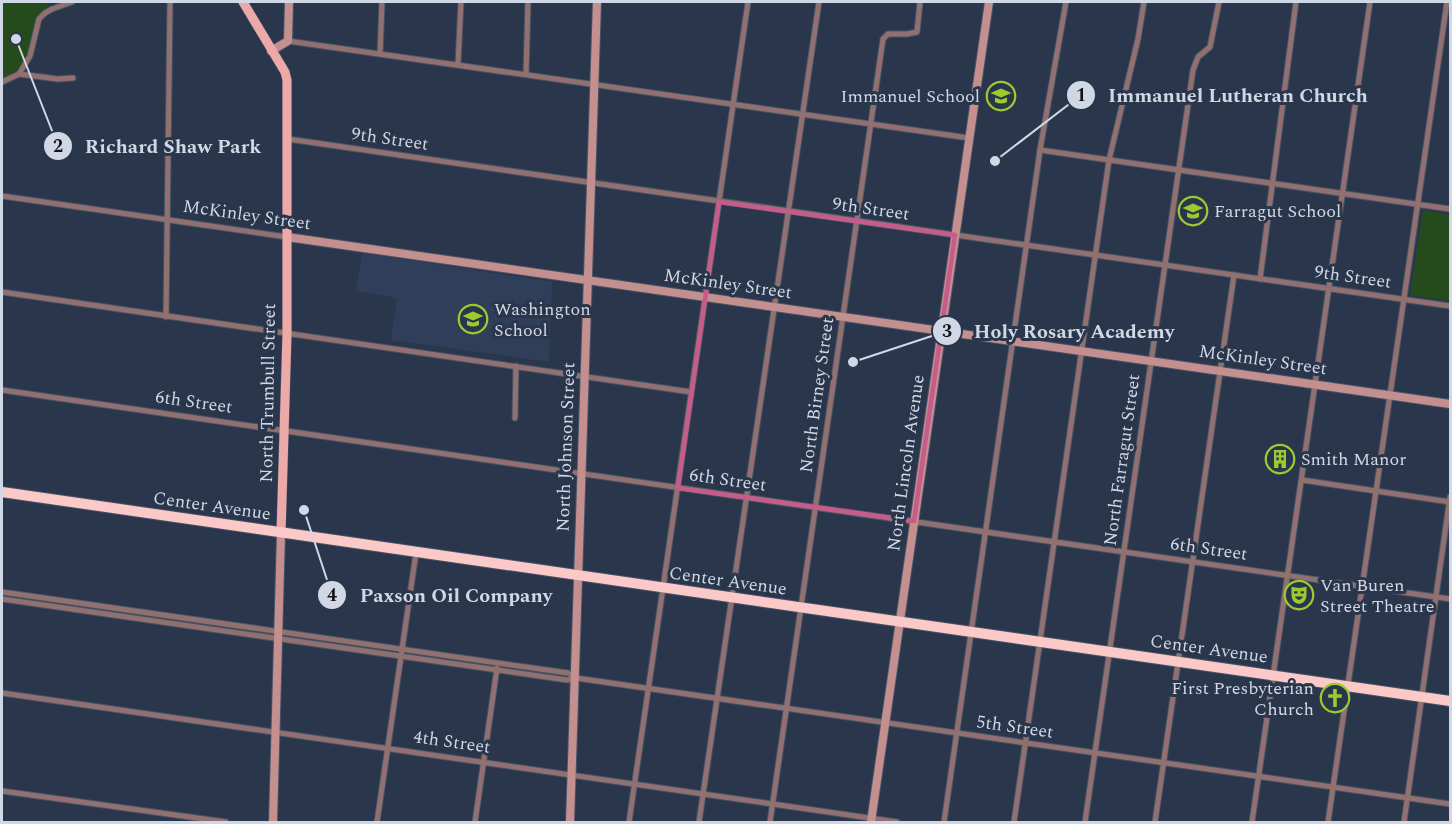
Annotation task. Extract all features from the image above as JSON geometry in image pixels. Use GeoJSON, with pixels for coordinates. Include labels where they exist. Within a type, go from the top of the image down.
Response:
{"type":"FeatureCollection","features":[{"type":"Feature","properties":{"kind":"highway","name":"Center Avenue"},"geometry":{"type":"LineString","coordinates":[[2,492],[1450,701]]}},
{"type":"Feature","properties":{"kind":"main road"},"geometry":{"type":"LineString","coordinates":[[243,2],[271,51]]}},
{"type":"Feature","properties":{"kind":"main road","name":"North Trumbull Street"},"geometry":{"type":"LineString","coordinates":[[271,51],[285,72],[287,80],[287,334],[281,533]]}},
{"type":"Feature","properties":{"kind":"street"},"geometry":{"type":"LineString","coordinates":[[19,74],[30,56],[39,19],[52,9],[72,2]]}},
{"type":"Feature","properties":{"kind":"street"},"geometry":{"type":"LineString","coordinates":[[166,317],[170,2]]}},
{"type":"Feature","properties":{"kind":"street"},"geometry":{"type":"LineString","coordinates":[[288,41],[289,2]]}},
{"type":"Feature","properties":{"kind":"street"},"geometry":{"type":"LineString","coordinates":[[380,54],[382,2]]}},
{"type":"Feature","properties":{"kind":"street"},"geometry":{"type":"LineString","coordinates":[[458,64],[461,2]]}},
{"type":"Feature","properties":{"kind":"street"},"geometry":{"type":"LineString","coordinates":[[526,74],[528,2]]}},
{"type":"Feature","properties":{"kind":"street","name":"North Johnson Street"},"geometry":{"type":"LineString","coordinates":[[570,822],[597,2]]}},
{"type":"Feature","properties":{"kind":"street"},"geometry":{"type":"LineString","coordinates":[[629,822],[748,2]]}},
{"type":"Feature","properties":{"kind":"street"},"geometry":{"type":"LineString","coordinates":[[699,822],[819,2]]}},
{"type":"Feature","properties":{"kind":"street","name":"North Birney Street"},"geometry":{"type":"LineString","coordinates":[[770,822],[882,39],[888,34],[917,32],[920,2]]}},
{"type":"Feature","properties":{"kind":"street","name":"North Lincoln Avenue"},"geometry":{"type":"LineString","coordinates":[[871,821],[989,2]]}},
{"type":"Feature","properties":{"kind":"street"},"geometry":{"type":"LineString","coordinates":[[944,822],[1040,150],[1066,2]]}},
{"type":"Feature","properties":{"kind":"street"},"geometry":{"type":"LineString","coordinates":[[1014,822],[1109,160],[1138,39],[1144,2]]}},
{"type":"Feature","properties":{"kind":"street","name":"North Farragut Street"},"geometry":{"type":"LineString","coordinates":[[1085,822],[1194,63],[1210,47],[1219,2]]}},
{"type":"Feature","properties":{"kind":"street"},"geometry":{"type":"LineString","coordinates":[[1260,279],[1296,2]]}},
{"type":"Feature","properties":{"kind":"street"},"geometry":{"type":"LineString","coordinates":[[1252,822],[1370,2]]}},
{"type":"Feature","properties":{"kind":"street"},"geometry":{"type":"LineString","coordinates":[[1328,822],[1446,2]]}},
{"type":"Feature","properties":{"kind":"street"},"geometry":{"type":"LineString","coordinates":[[271,51],[288,41],[969,138]]}},
{"type":"Feature","properties":{"kind":"street"},"geometry":{"type":"LineString","coordinates":[[2,82],[19,74],[58,79],[73,78]]}},
{"type":"Feature","properties":{"kind":"street","name":"9th Street"},"geometry":{"type":"LineString","coordinates":[[288,139],[1450,306]]}},
{"type":"Feature","properties":{"kind":"street"},"geometry":{"type":"LineString","coordinates":[[1040,150],[1450,209]]}},
{"type":"Feature","properties":{"kind":"street","name":"McKinley Street"},"geometry":{"type":"LineString","coordinates":[[2,196],[1450,404]]}},
{"type":"Feature","properties":{"kind":"street"},"geometry":{"type":"LineString","coordinates":[[1155,822],[1234,275]]}},
{"type":"Feature","properties":{"kind":"street"},"geometry":{"type":"LineString","coordinates":[[2,292],[692,392]]}},
{"type":"Feature","properties":{"kind":"street"},"geometry":{"type":"LineString","coordinates":[[514,418],[516,366]]}},
{"type":"Feature","properties":{"kind":"street","name":"6th Street"},"geometry":{"type":"LineString","coordinates":[[2,390],[1450,599]]}},
{"type":"Feature","properties":{"kind":"street"},"geometry":{"type":"LineString","coordinates":[[1302,480],[1450,500],[1404,822]]}},
{"type":"Feature","properties":{"kind":"street","name":"North Trumbull Street"},"geometry":{"type":"LineString","coordinates":[[273,822],[281,533]]}},
{"type":"Feature","properties":{"kind":"street"},"geometry":{"type":"LineString","coordinates":[[377,822],[416,552]]}},
{"type":"Feature","properties":{"kind":"street","name":"5th Street"},"geometry":{"type":"LineString","coordinates":[[2,592],[57,604]]}},
{"type":"Feature","properties":{"kind":"street","name":"5th Street"},"geometry":{"type":"LineString","coordinates":[[2,599],[57,604],[403,650],[567,680],[576,678],[649,688],[1450,804]]}},
{"type":"Feature","properties":{"kind":"street","name":"5th Street"},"geometry":{"type":"LineString","coordinates":[[279,635],[402,657],[498,666]]}},
{"type":"Feature","properties":{"kind":"street"},"geometry":{"type":"LineString","coordinates":[[475,822],[498,666]]}},
{"type":"Feature","properties":{"kind":"street","name":"4th Street"},"geometry":{"type":"LineString","coordinates":[[2,693],[703,793],[871,821],[897,822]]}},
{"type":"Feature","properties":{"kind":"street"},"geometry":{"type":"LineString","coordinates":[[2,791],[226,822]]}},
{"type":"Feature","properties":{"kind":"highlighted area"},"geometry":{"type":"Polygon","coordinates":[[[719,202],[955,235],[914,521],[678,488],[719,202]]]}},
{"type":"Feature","properties":{"kind":"shaded area","name":"Washington School"},"geometry":{"type":"Polygon","coordinates":[[[362,253],[552,282],[549,362],[391,340],[397,298],[356,291],[362,253]]]}},
{"type":"Feature","properties":{"kind":"green space"},"geometry":{"type":"Polygon","coordinates":[[[2,2],[47,2],[49,6],[43,10],[35,22],[29,50],[24,61],[16,70],[2,79],[2,2]]]}},
{"type":"Feature","properties":{"kind":"green space"},"geometry":{"type":"Polygon","coordinates":[[[1423,210],[1450,215],[1450,301],[1410,295],[1423,210]]]}},
{"type":"Feature","properties":{"kind":"place","name":"Richard Shaw Park"},"geometry":{"type":"Point","coordinates":[16,39]}},
{"type":"Feature","properties":{"kind":"place","name":"Immanuel School"},"geometry":{"type":"Point","coordinates":[1001,96]}},
{"type":"Feature","properties":{"kind":"place","name":"Immanuel Lutheran Church"},"geometry":{"type":"Point","coordinates":[995,161]}},
{"type":"Feature","properties":{"kind":"place","name":"Farragut School"},"geometry":{"type":"Point","coordinates":[1193,211]}},
{"type":"Feature","properties":{"kind":"place","name":"Washington School"},"geometry":{"type":"Point","coordinates":[473,319]}},
{"type":"Feature","properties":{"kind":"place","name":"Holy Rosary Academy"},"geometry":{"type":"Point","coordinates":[853,362]}},
{"type":"Feature","properties":{"kind":"place","name":"Smith Manor"},"geometry":{"type":"Point","coordinates":[1280,459]}},
{"type":"Feature","properties":{"kind":"place","name":"Paxson Oil Company"},"geometry":{"type":"Point","coordinates":[304,510]}},
{"type":"Feature","properties":{"kind":"place","name":"Van Buren Street Theatre"},"geometry":{"type":"Point","coordinates":[1299,595]}},
{"type":"Feature","properties":{"kind":"place","name":"First Presbyterian Church"},"geometry":{"type":"Point","coordinates":[1335,698]}}]}
